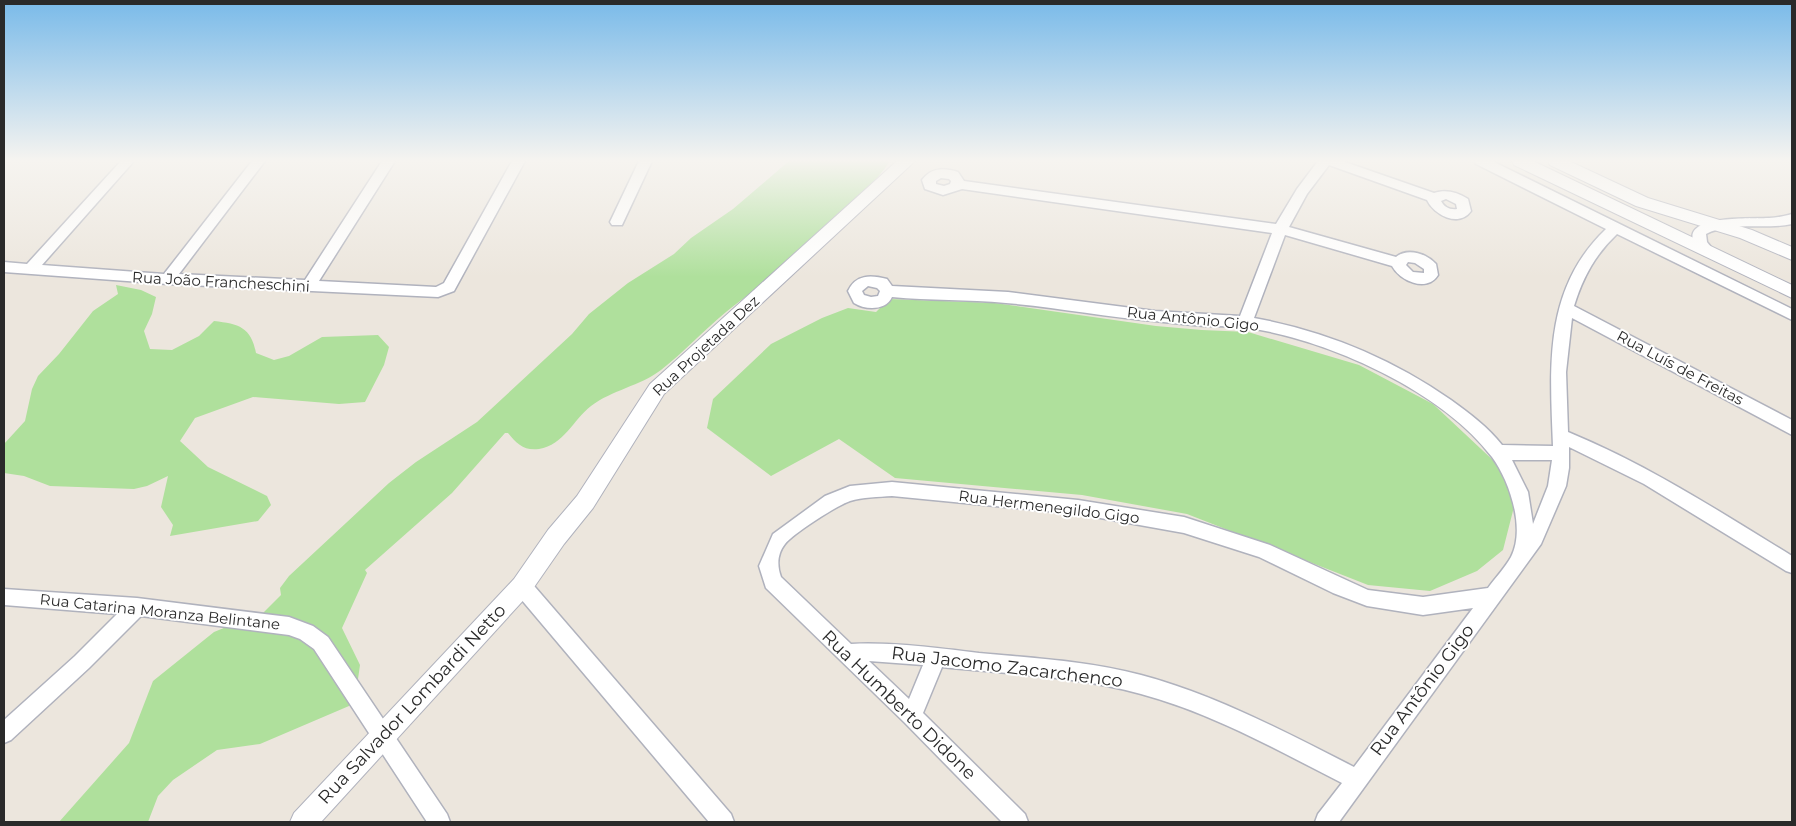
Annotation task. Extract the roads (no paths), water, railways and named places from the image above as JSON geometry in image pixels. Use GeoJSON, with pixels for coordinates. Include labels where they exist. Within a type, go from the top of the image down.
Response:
{"type":"FeatureCollection","features":[{"type":"Feature","properties":{"kind":"street"},"geometry":{"type":"LineString","coordinates":[[30,269],[93,200]]}},
{"type":"Feature","properties":{"kind":"street"},"geometry":{"type":"LineString","coordinates":[[168,279],[229,200]]}},
{"type":"Feature","properties":{"kind":"street"},"geometry":{"type":"LineString","coordinates":[[308,287],[364,200]]}},
{"type":"Feature","properties":{"kind":"street","name":"Rua João Francheschini"},"geometry":{"type":"LineString","coordinates":[[4,267],[168,279],[438,292],[449,287],[498,200]]}},
{"type":"Feature","properties":{"kind":"street"},"geometry":{"type":"LineString","coordinates":[[617,222],[628,200]]}},
{"type":"Feature","properties":{"kind":"street","name":"Rua Projetada Dez"},"geometry":{"type":"LineString","coordinates":[[522,586],[556,537],[585,502],[657,389],[865,200]]}},
{"type":"Feature","properties":{"kind":"street"},"geometry":{"type":"LineString","coordinates":[[1068,200],[1282,230],[1399,263]]}},
{"type":"Feature","properties":{"kind":"street"},"geometry":{"type":"LineString","coordinates":[[1245,322],[1268,258],[1298,200]]}},
{"type":"Feature","properties":{"kind":"street"},"geometry":{"type":"LineString","coordinates":[[1558,200],[1792,315]]}},
{"type":"Feature","properties":{"kind":"street"},"geometry":{"type":"LineString","coordinates":[[1600,200],[1792,292]]}},
{"type":"Feature","properties":{"kind":"street"},"geometry":{"type":"LineString","coordinates":[[1637,200],[1746,234],[1792,254]]}},
{"type":"Feature","properties":{"kind":"street"},"geometry":{"type":"LineString","coordinates":[[1707,251],[1701,245],[1698,237],[1698,232],[1704,227],[1716,224],[1781,223],[1792,219]]}},
{"type":"Feature","properties":{"kind":"street","name":"Rua Antônio Gigo"},"geometry":{"type":"LineString","coordinates":[[1326,822],[1535,539],[1557,486],[1561,444],[1558,392],[1560,335],[1577,277],[1593,250],[1615,228]]}},
{"type":"Feature","properties":{"kind":"street","name":"Rua Antônio Gigo"},"geometry":{"type":"LineString","coordinates":[[887,291],[989,296],[1151,315],[1245,322],[1294,332],[1329,343],[1384,365],[1434,395],[1473,425],[1499,452],[1517,481],[1522,500],[1525,530],[1520,560]]}},
{"type":"Feature","properties":{"kind":"street","name":"Rua Luís de Freitas"},"geometry":{"type":"LineString","coordinates":[[1567,309],[1792,428]]}},
{"type":"Feature","properties":{"kind":"street"},"geometry":{"type":"LineString","coordinates":[[1499,452],[1531,454],[1561,444],[1587,446],[1639,474],[1792,565]]}},
{"type":"Feature","properties":{"kind":"street","name":"Rua Hermenegildo Gigo"},"geometry":{"type":"LineString","coordinates":[[778,589],[772,582],[768,566],[779,539],[831,501],[850,493],[892,489],[1078,507],[1184,526],[1264,551],[1367,598],[1422,606],[1492,596]]}},
{"type":"Feature","properties":{"kind":"street"},"geometry":{"type":"LineString","coordinates":[[522,586],[723,822]]}},
{"type":"Feature","properties":{"kind":"street","name":"Rua Salvador Lombardi Netto"},"geometry":{"type":"LineString","coordinates":[[303,822],[522,586]]}},
{"type":"Feature","properties":{"kind":"street","name":"Rua Humberto Didone"},"geometry":{"type":"LineString","coordinates":[[778,589],[912,716],[1017,822]]}},
{"type":"Feature","properties":{"kind":"street","name":"Rua Catarina Moranza Belintane"},"geometry":{"type":"LineString","coordinates":[[4,597],[137,607],[289,626],[306,632],[321,643],[439,822]]}},
{"type":"Feature","properties":{"kind":"street"},"geometry":{"type":"LineString","coordinates":[[4,734],[94,651],[137,607]]}},
{"type":"Feature","properties":{"kind":"street","name":"Rua Jacomo Zacarchenco"},"geometry":{"type":"LineString","coordinates":[[847,654],[887,652],[1079,673],[1134,683],[1163,691],[1255,729],[1356,779]]}},
{"type":"Feature","properties":{"kind":"street"},"geometry":{"type":"LineString","coordinates":[[912,716],[936,657]]}}]}
